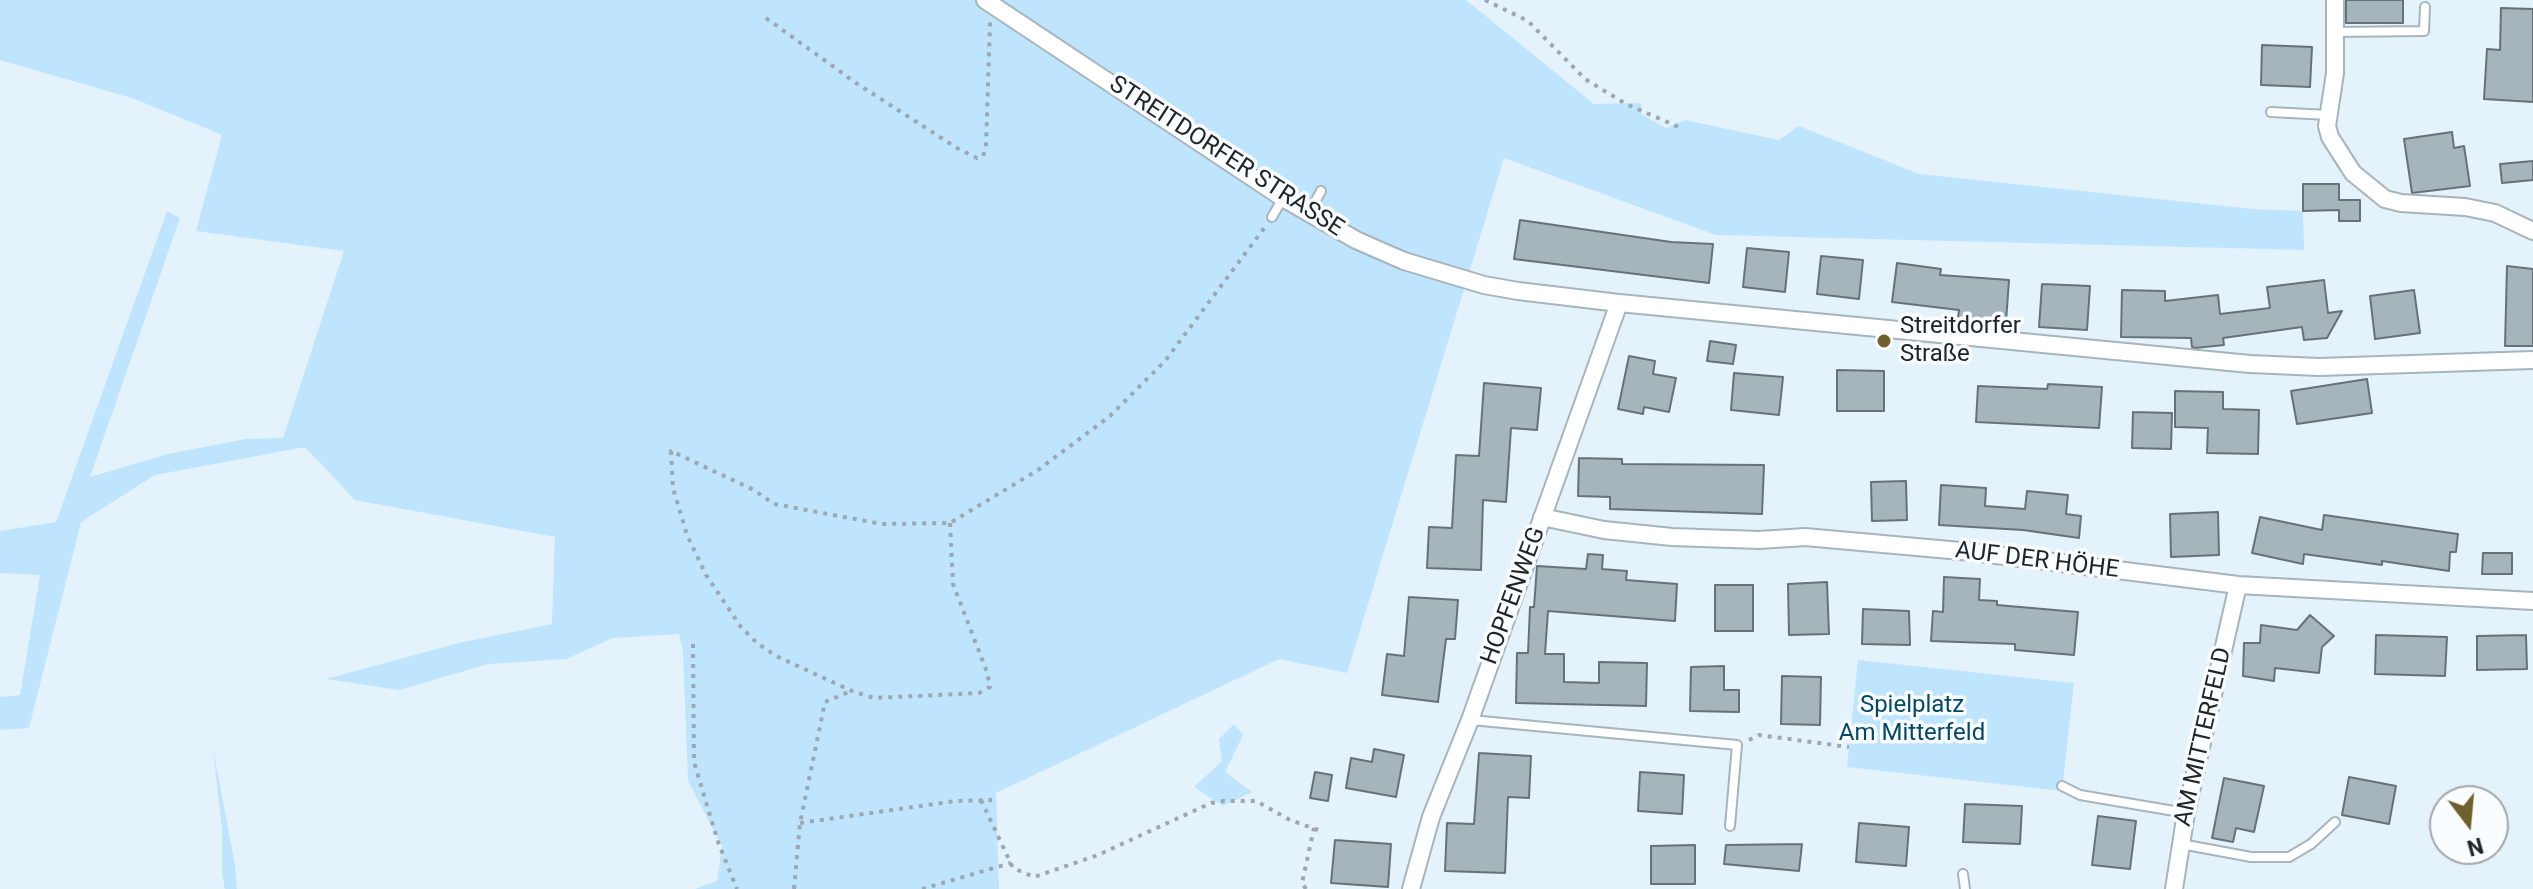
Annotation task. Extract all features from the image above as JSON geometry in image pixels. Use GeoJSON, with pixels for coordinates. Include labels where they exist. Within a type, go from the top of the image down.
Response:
{"type":"FeatureCollection","features":[{"type":"Feature","properties":{"kind":"street"},"geometry":{"type":"LineString","coordinates":[[2335,0],[2335,73],[2328,115],[2330,137],[2353,173],[2385,199],[2495,213],[2533,231]]}},
{"type":"Feature","properties":{"kind":"street","name":"STREITDORFER STRASSE"},"geometry":{"type":"LineString","coordinates":[[989,1],[1283,198],[1356,240],[1404,261],[1452,276],[1518,291],[1619,303],[2250,364],[2319,367],[2533,360]]}},
{"type":"Feature","properties":{"kind":"street","name":"HOPFENWEG"},"geometry":{"type":"LineString","coordinates":[[1411,889],[1431,817],[1470,720],[1619,303]]}},
{"type":"Feature","properties":{"kind":"street","name":"AUF DER HÖHE"},"geometry":{"type":"LineString","coordinates":[[1542,517],[1604,530],[1672,537],[1832,539],[1972,552],[2238,585],[2533,601]]}},
{"type":"Feature","properties":{"kind":"street","name":"AM MITTERFELD"},"geometry":{"type":"LineString","coordinates":[[2174,889],[2186,813],[2238,585]]}},
{"type":"Feature","properties":{"kind":"lane"},"geometry":{"type":"LineString","coordinates":[[2335,32],[2424,31],[2425,7]]}},
{"type":"Feature","properties":{"kind":"lane"},"geometry":{"type":"LineString","coordinates":[[2271,112],[2328,115]]}},
{"type":"Feature","properties":{"kind":"lane"},"geometry":{"type":"LineString","coordinates":[[1309,213],[1321,191]]}},
{"type":"Feature","properties":{"kind":"lane"},"geometry":{"type":"LineString","coordinates":[[1272,217],[1283,198]]}},
{"type":"Feature","properties":{"kind":"lane"},"geometry":{"type":"LineString","coordinates":[[1470,720],[1737,745],[1730,826]]}},
{"type":"Feature","properties":{"kind":"lane"},"geometry":{"type":"LineString","coordinates":[[2062,786],[2080,795],[2186,813]]}},
{"type":"Feature","properties":{"kind":"lane"},"geometry":{"type":"LineString","coordinates":[[2181,843],[2251,857],[2289,857],[2311,844],[2335,822]]}},
{"type":"Feature","properties":{"kind":"lane"},"geometry":{"type":"LineString","coordinates":[[1963,874],[1965,889]]}},
{"type":"Feature","properties":{"kind":"path"},"geometry":{"type":"LineString","coordinates":[[1485,0],[1528,21],[1585,79],[1626,104],[1681,128]]}},
{"type":"Feature","properties":{"kind":"path"},"geometry":{"type":"LineString","coordinates":[[766,18],[856,83],[977,158],[983,156],[986,147],[989,1]]}},
{"type":"Feature","properties":{"kind":"path"},"geometry":{"type":"LineString","coordinates":[[950,523],[953,584],[990,687],[979,693],[874,698],[776,656],[757,643],[724,605],[687,535],[673,488],[671,451],[754,490],[774,504],[882,524],[950,523],[1038,470],[1110,416],[1165,361],[1272,217]]}},
{"type":"Feature","properties":{"kind":"path"},"geometry":{"type":"LineString","coordinates":[[693,644],[694,762],[718,842],[737,889]]}},
{"type":"Feature","properties":{"kind":"path"},"geometry":{"type":"LineString","coordinates":[[794,889],[800,823],[825,702],[852,691]]}},
{"type":"Feature","properties":{"kind":"path"},"geometry":{"type":"LineString","coordinates":[[1737,745],[1759,735],[1849,747]]}},
{"type":"Feature","properties":{"kind":"path"},"geometry":{"type":"LineString","coordinates":[[981,800],[1013,868],[1034,877],[1122,845],[1203,806],[1224,801],[1256,801],[1290,820],[1321,831]]}},
{"type":"Feature","properties":{"kind":"path"},"geometry":{"type":"LineString","coordinates":[[800,823],[941,803],[992,800]]}},
{"type":"Feature","properties":{"kind":"path"},"geometry":{"type":"LineString","coordinates":[[1306,889],[1302,883],[1314,828]]}},
{"type":"Feature","properties":{"kind":"path"},"geometry":{"type":"LineString","coordinates":[[922,889],[1011,863]]}},
{"type":"Feature","properties":{"kind":"green space"},"geometry":{"type":"Polygon","coordinates":[[[0,0],[1466,0],[1594,104],[1641,103],[1641,114],[1666,128],[1685,120],[1779,140],[1799,126],[1919,174],[2253,209],[2303,211],[2304,250],[1716,235],[1504,158],[1347,673],[1279,659],[996,793],[999,889],[695,889],[717,881],[722,846],[688,781],[683,652],[679,634],[613,638],[566,659],[488,664],[399,690],[326,679],[459,643],[552,624],[555,537],[355,500],[305,447],[155,475],[81,522],[29,728],[0,730],[0,697],[20,695],[40,575],[0,573],[0,531],[56,522],[167,211],[180,218],[90,477],[168,454],[246,439],[283,438],[344,251],[196,231],[222,135],[135,99],[0,60],[0,0]]]}},
{"type":"Feature","properties":{"kind":"green space","name":"Spielplatz Am Mitterfeld"},"geometry":{"type":"Polygon","coordinates":[[[1858,660],[2074,683],[2062,791],[1847,767],[1858,660]]]}},
{"type":"Feature","properties":{"kind":"green space"},"geometry":{"type":"Polygon","coordinates":[[[1234,724],[1243,735],[1225,772],[1252,792],[1223,806],[1194,787],[1222,761],[1219,739],[1234,724]]]}},
{"type":"Feature","properties":{"kind":"green space"},"geometry":{"type":"Polygon","coordinates":[[[213,749],[237,889],[225,889],[222,874],[222,830],[213,749]]]}},
{"type":"Feature","properties":{"kind":"building"},"geometry":{"type":"Polygon","coordinates":[[[2346,0],[2403,0],[2403,23],[2346,23],[2346,0]]]}},
{"type":"Feature","properties":{"kind":"building"},"geometry":{"type":"Polygon","coordinates":[[[2501,8],[2533,9],[2533,102],[2484,99],[2487,49],[2500,50],[2501,8]]]}},
{"type":"Feature","properties":{"kind":"building"},"geometry":{"type":"Polygon","coordinates":[[[2262,45],[2312,47],[2310,87],[2261,85],[2262,45]]]}},
{"type":"Feature","properties":{"kind":"building"},"geometry":{"type":"Polygon","coordinates":[[[2452,132],[2454,148],[2464,146],[2470,186],[2412,193],[2404,139],[2452,132]]]}},
{"type":"Feature","properties":{"kind":"building"},"geometry":{"type":"Polygon","coordinates":[[[2533,161],[2533,180],[2502,183],[2500,164],[2533,161]]]}},
{"type":"Feature","properties":{"kind":"building"},"geometry":{"type":"Polygon","coordinates":[[[2303,184],[2339,184],[2339,200],[2360,200],[2360,221],[2339,221],[2339,210],[2303,211],[2303,184]]]}},
{"type":"Feature","properties":{"kind":"building"},"geometry":{"type":"Polygon","coordinates":[[[1520,220],[1671,242],[1713,244],[1709,283],[1514,259],[1520,220]]]}},
{"type":"Feature","properties":{"kind":"building"},"geometry":{"type":"Polygon","coordinates":[[[1747,248],[1789,252],[1785,292],[1743,287],[1747,248]]]}},
{"type":"Feature","properties":{"kind":"building"},"geometry":{"type":"Polygon","coordinates":[[[1821,256],[1863,260],[1859,299],[1817,294],[1821,256]]]}},
{"type":"Feature","properties":{"kind":"building"},"geometry":{"type":"Polygon","coordinates":[[[1897,263],[1941,269],[1940,275],[2009,280],[2006,322],[1958,318],[1959,310],[1892,302],[1897,263]]]}},
{"type":"Feature","properties":{"kind":"building"},"geometry":{"type":"Polygon","coordinates":[[[2507,266],[2533,269],[2533,346],[2505,346],[2507,266]]]}},
{"type":"Feature","properties":{"kind":"building"},"geometry":{"type":"Polygon","coordinates":[[[2324,280],[2328,313],[2342,311],[2327,338],[2304,340],[2302,327],[2223,338],[2224,345],[2195,348],[2192,347],[2191,338],[2121,337],[2122,290],[2165,291],[2165,301],[2218,295],[2220,314],[2270,308],[2267,287],[2324,280]]]}},
{"type":"Feature","properties":{"kind":"building"},"geometry":{"type":"Polygon","coordinates":[[[2042,284],[2090,286],[2087,330],[2039,327],[2042,284]]]}},
{"type":"Feature","properties":{"kind":"building"},"geometry":{"type":"Polygon","coordinates":[[[2414,290],[2420,333],[2375,339],[2370,296],[2414,290]]]}},
{"type":"Feature","properties":{"kind":"building"},"geometry":{"type":"Polygon","coordinates":[[[1710,341],[1736,345],[1733,364],[1707,361],[1710,341]]]}},
{"type":"Feature","properties":{"kind":"building"},"geometry":{"type":"Polygon","coordinates":[[[1629,356],[1655,361],[1653,374],[1676,378],[1669,412],[1644,407],[1643,414],[1618,409],[1629,356]]]}},
{"type":"Feature","properties":{"kind":"building"},"geometry":{"type":"Polygon","coordinates":[[[1837,370],[1884,371],[1884,411],[1837,411],[1837,370]]]}},
{"type":"Feature","properties":{"kind":"building"},"geometry":{"type":"Polygon","coordinates":[[[1734,373],[1783,377],[1779,415],[1731,410],[1734,373]]]}},
{"type":"Feature","properties":{"kind":"building"},"geometry":{"type":"Polygon","coordinates":[[[2367,379],[2372,413],[2297,424],[2291,391],[2367,379]]]}},
{"type":"Feature","properties":{"kind":"building"},"geometry":{"type":"Polygon","coordinates":[[[1484,383],[1541,388],[1537,430],[1511,428],[1506,502],[1483,500],[1481,570],[1427,568],[1429,527],[1452,528],[1456,455],[1479,456],[1484,383]]]}},
{"type":"Feature","properties":{"kind":"building"},"geometry":{"type":"Polygon","coordinates":[[[2048,384],[2102,387],[2099,428],[1976,422],[1978,386],[2047,389],[2048,384]]]}},
{"type":"Feature","properties":{"kind":"building"},"geometry":{"type":"Polygon","coordinates":[[[2175,391],[2223,392],[2223,409],[2259,410],[2258,454],[2207,453],[2208,428],[2175,427],[2175,391]]]}},
{"type":"Feature","properties":{"kind":"building"},"geometry":{"type":"Polygon","coordinates":[[[2133,412],[2172,413],[2171,449],[2132,448],[2133,412]]]}},
{"type":"Feature","properties":{"kind":"building"},"geometry":{"type":"Polygon","coordinates":[[[1579,458],[1622,459],[1622,464],[1764,465],[1762,514],[1610,509],[1610,497],[1578,496],[1579,458]]]}},
{"type":"Feature","properties":{"kind":"building"},"geometry":{"type":"Polygon","coordinates":[[[1906,481],[1907,520],[1872,521],[1871,482],[1906,481]]]}},
{"type":"Feature","properties":{"kind":"building"},"geometry":{"type":"Polygon","coordinates":[[[1941,485],[1986,488],[1985,506],[2025,509],[2027,491],[2068,495],[2066,514],[2081,516],[2079,538],[2023,530],[1939,525],[1941,485]]]}},
{"type":"Feature","properties":{"kind":"building"},"geometry":{"type":"Polygon","coordinates":[[[2218,512],[2219,555],[2171,557],[2170,514],[2218,512]]]}},
{"type":"Feature","properties":{"kind":"building"},"geometry":{"type":"Polygon","coordinates":[[[2324,515],[2458,534],[2456,552],[2450,552],[2449,571],[2304,554],[2303,564],[2252,553],[2260,517],[2322,530],[2324,515]]]}},
{"type":"Feature","properties":{"kind":"building"},"geometry":{"type":"Polygon","coordinates":[[[2483,553],[2512,553],[2512,574],[2482,574],[2483,553]]]}},
{"type":"Feature","properties":{"kind":"building"},"geometry":{"type":"Polygon","coordinates":[[[1588,554],[1603,555],[1602,569],[1627,571],[1626,580],[1677,584],[1675,621],[1548,611],[1545,654],[1564,654],[1564,682],[1599,683],[1599,662],[1647,663],[1646,706],[1516,703],[1517,653],[1528,653],[1530,607],[1534,607],[1537,566],[1586,569],[1588,554]]]}},
{"type":"Feature","properties":{"kind":"building"},"geometry":{"type":"Polygon","coordinates":[[[1944,577],[1980,579],[1979,600],[1997,601],[1997,605],[2078,612],[2074,655],[2015,650],[2015,644],[1931,641],[1933,611],[1943,612],[1944,577]]]}},
{"type":"Feature","properties":{"kind":"building"},"geometry":{"type":"Polygon","coordinates":[[[1827,582],[1829,634],[1789,635],[1788,584],[1827,582]]]}},
{"type":"Feature","properties":{"kind":"building"},"geometry":{"type":"Polygon","coordinates":[[[1715,585],[1753,585],[1753,631],[1715,631],[1715,585]]]}},
{"type":"Feature","properties":{"kind":"building"},"geometry":{"type":"Polygon","coordinates":[[[1409,597],[1458,600],[1455,639],[1446,639],[1438,702],[1382,695],[1387,654],[1404,656],[1409,597]]]}},
{"type":"Feature","properties":{"kind":"building"},"geometry":{"type":"Polygon","coordinates":[[[1863,609],[1909,611],[1910,645],[1862,644],[1863,609]]]}},
{"type":"Feature","properties":{"kind":"building"},"geometry":{"type":"Polygon","coordinates":[[[2310,615],[2334,636],[2322,647],[2319,673],[2275,668],[2274,681],[2243,676],[2244,643],[2260,643],[2261,625],[2297,630],[2310,615]]]}},
{"type":"Feature","properties":{"kind":"building"},"geometry":{"type":"Polygon","coordinates":[[[2376,635],[2447,637],[2445,676],[2375,674],[2376,635]]]}},
{"type":"Feature","properties":{"kind":"building"},"geometry":{"type":"Polygon","coordinates":[[[2526,635],[2527,669],[2477,670],[2477,636],[2526,635]]]}},
{"type":"Feature","properties":{"kind":"building"},"geometry":{"type":"Polygon","coordinates":[[[1724,666],[1724,690],[1739,690],[1739,712],[1690,711],[1691,667],[1724,666]]]}},
{"type":"Feature","properties":{"kind":"building"},"geometry":{"type":"Polygon","coordinates":[[[1782,676],[1821,677],[1820,725],[1781,724],[1782,676]]]}},
{"type":"Feature","properties":{"kind":"building"},"geometry":{"type":"Polygon","coordinates":[[[1374,749],[1404,755],[1396,797],[1346,788],[1351,758],[1372,762],[1374,749]]]}},
{"type":"Feature","properties":{"kind":"building"},"geometry":{"type":"Polygon","coordinates":[[[1479,753],[1531,756],[1529,798],[1508,797],[1505,873],[1445,871],[1447,823],[1474,824],[1479,753]]]}},
{"type":"Feature","properties":{"kind":"building"},"geometry":{"type":"Polygon","coordinates":[[[1315,772],[1332,775],[1328,801],[1310,798],[1315,772]]]}},
{"type":"Feature","properties":{"kind":"building"},"geometry":{"type":"Polygon","coordinates":[[[1640,772],[1684,775],[1682,814],[1638,811],[1640,772]]]}},
{"type":"Feature","properties":{"kind":"building"},"geometry":{"type":"Polygon","coordinates":[[[2349,777],[2396,786],[2389,824],[2342,815],[2349,777]]]}},
{"type":"Feature","properties":{"kind":"building"},"geometry":{"type":"Polygon","coordinates":[[[2224,778],[2264,786],[2254,832],[2236,828],[2233,842],[2212,838],[2224,778]]]}},
{"type":"Feature","properties":{"kind":"building"},"geometry":{"type":"Polygon","coordinates":[[[1965,804],[2022,806],[2020,844],[1963,842],[1965,804]]]}},
{"type":"Feature","properties":{"kind":"building"},"geometry":{"type":"Polygon","coordinates":[[[2098,816],[2136,821],[2130,869],[2092,865],[2098,816]]]}},
{"type":"Feature","properties":{"kind":"building"},"geometry":{"type":"Polygon","coordinates":[[[1859,823],[1909,827],[1906,866],[1856,862],[1859,823]]]}},
{"type":"Feature","properties":{"kind":"building"},"geometry":{"type":"Polygon","coordinates":[[[1335,840],[1391,844],[1388,887],[1331,883],[1335,840]]]}},
{"type":"Feature","properties":{"kind":"building"},"geometry":{"type":"Polygon","coordinates":[[[1802,844],[1799,871],[1724,864],[1726,845],[1802,844]]]}},
{"type":"Feature","properties":{"kind":"building"},"geometry":{"type":"Polygon","coordinates":[[[1695,845],[1695,884],[1651,884],[1651,846],[1695,845]]]}},
{"type":"Feature","properties":{"kind":"place","name":"Streitdorfer Straße"},"geometry":{"type":"Point","coordinates":[1884,341]}}]}
